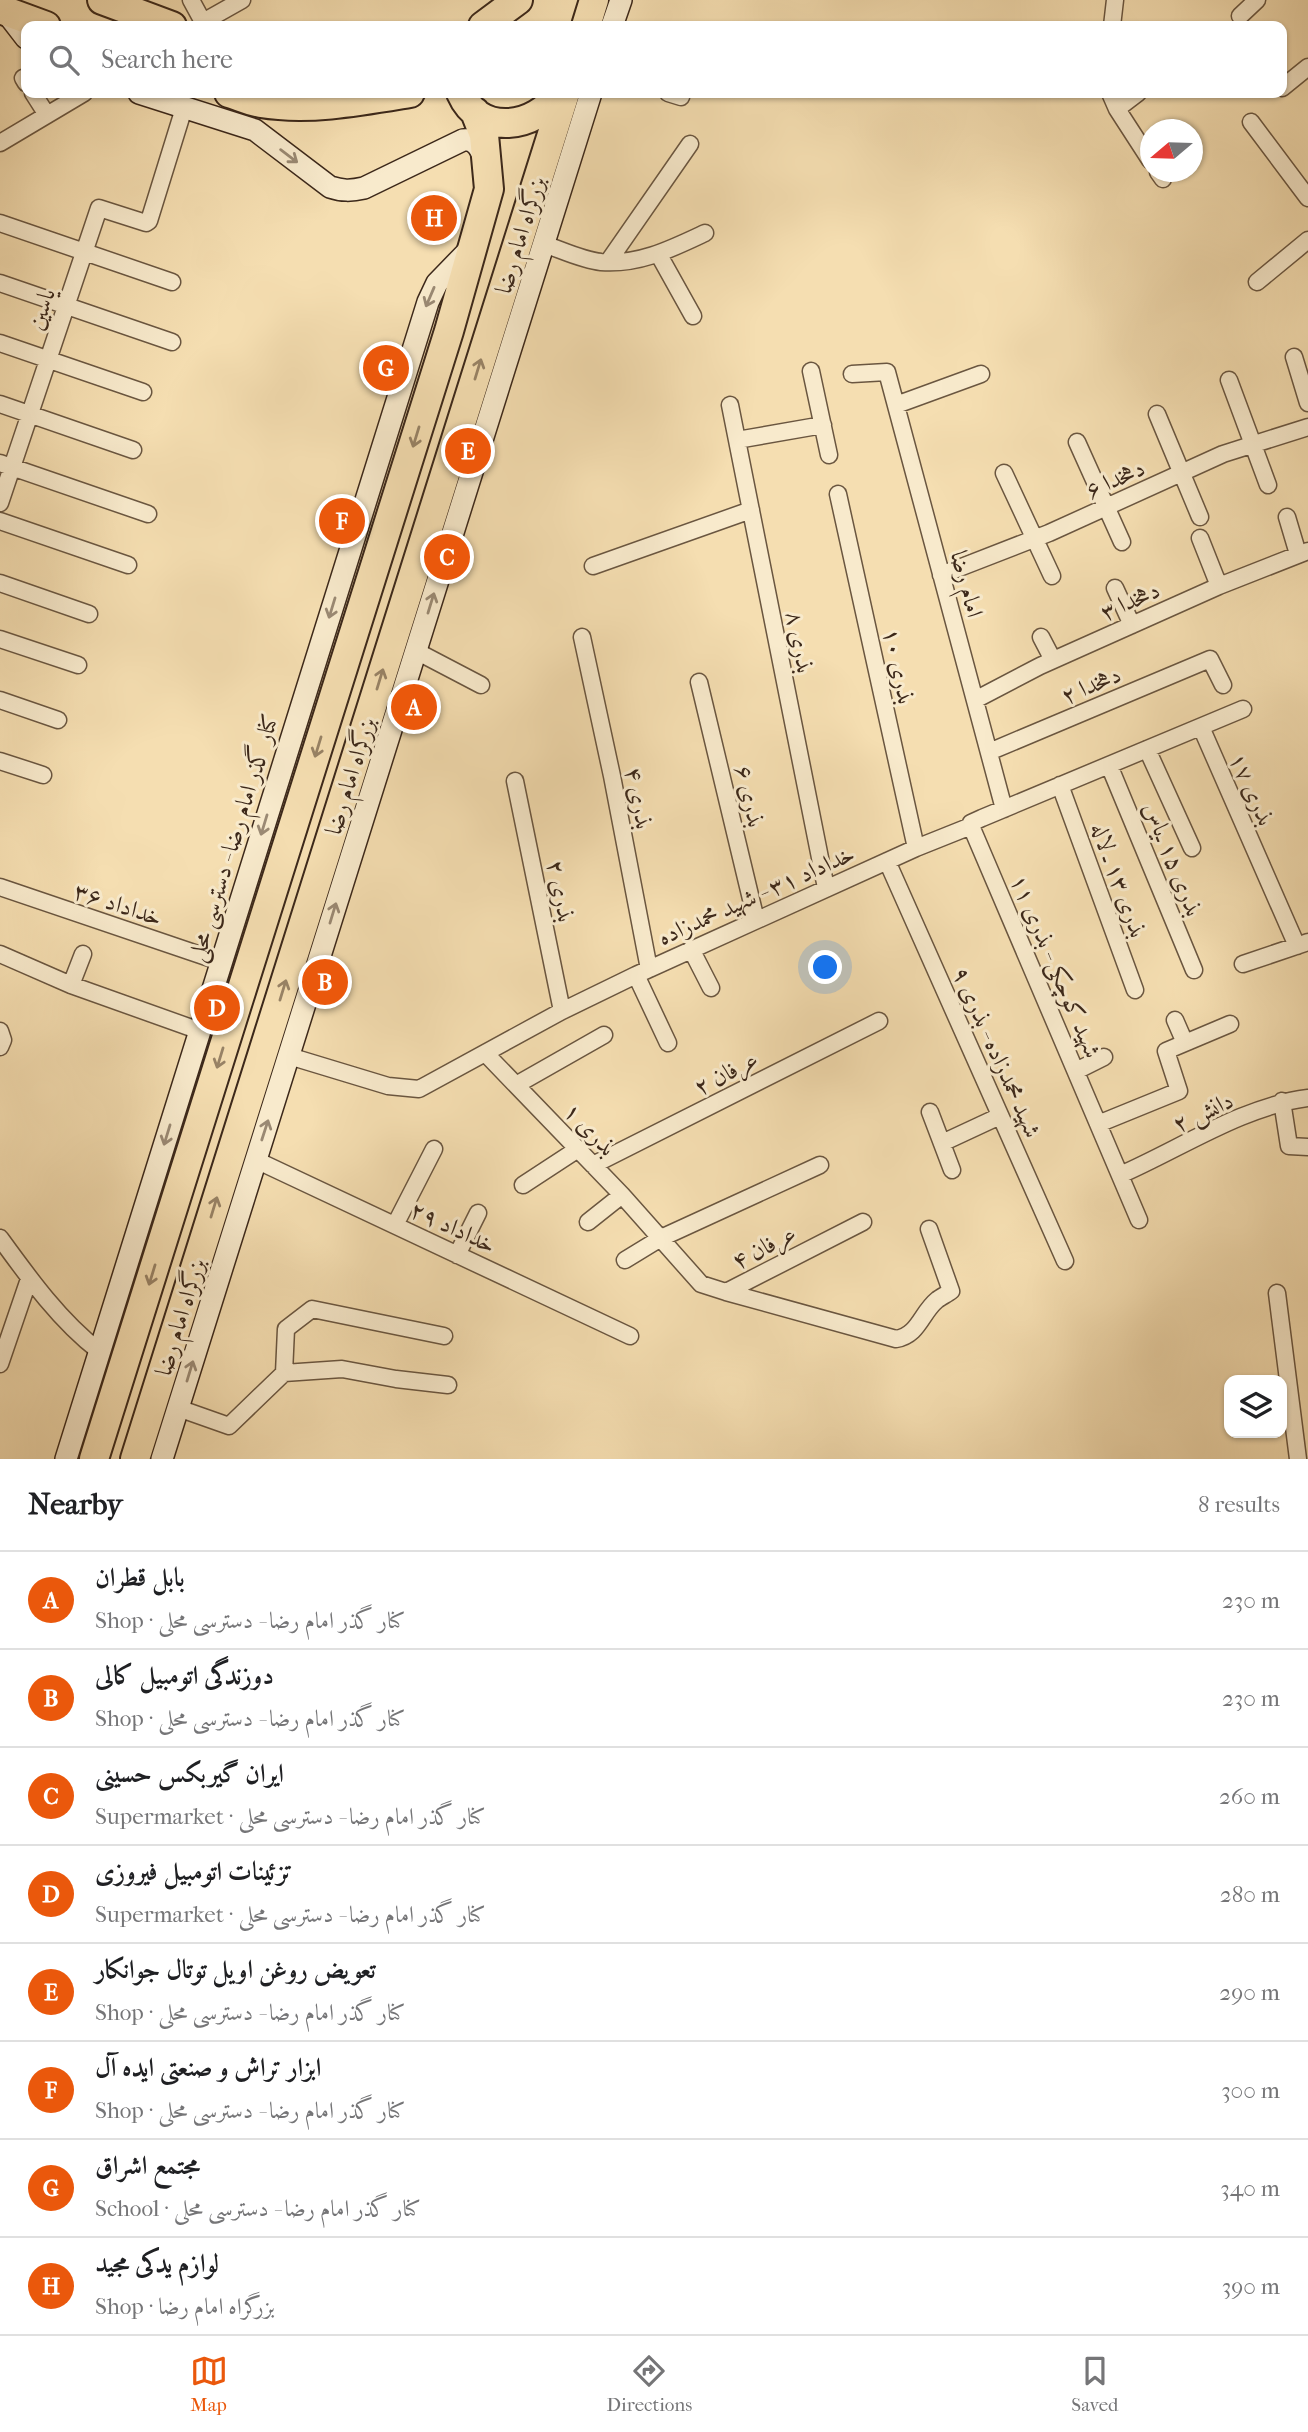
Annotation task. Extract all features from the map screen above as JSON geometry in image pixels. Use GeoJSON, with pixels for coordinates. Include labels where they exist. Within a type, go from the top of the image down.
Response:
{"type":"FeatureCollection","features":[{"type":"Feature","properties":{"kind":"highway"},"geometry":{"type":"LineString","coordinates":[[102,0],[159,21]]}},
{"type":"Feature","properties":{"kind":"highway"},"geometry":{"type":"LineString","coordinates":[[588,21],[594,0]]}},
{"type":"Feature","properties":{"kind":"highway"},"geometry":{"type":"LineString","coordinates":[[480,21],[512,5]]}},
{"type":"Feature","properties":{"kind":"highway"},"geometry":{"type":"LineString","coordinates":[[490,21],[512,5]]}},
{"type":"Feature","properties":{"kind":"highway"},"geometry":{"type":"LineString","coordinates":[[3,10],[33,21]]}},
{"type":"Feature","properties":{"kind":"highway"},"geometry":{"type":"LineString","coordinates":[[245,98],[261,103],[344,103],[377,98]]}},
{"type":"Feature","properties":{"kind":"highway"},"geometry":{"type":"LineString","coordinates":[[469,104],[492,121],[516,124],[538,114],[554,98]]}},
{"type":"Feature","properties":{"kind":"highway","name":"بزرگراه امام رضا"},"geometry":{"type":"LineString","coordinates":[[135,1459],[204,1238],[276,1053],[333,828],[563,98]]}},
{"type":"Feature","properties":{"kind":"highway","name":"بزرگراه امام رضا"},"geometry":{"type":"LineString","coordinates":[[72,1456],[195,1136],[474,246],[487,200],[488,169],[482,128],[469,104]]}},
{"type":"Feature","properties":{"kind":"highway"},"geometry":{"type":"LineString","coordinates":[[487,200],[499,153],[507,144],[522,140],[532,144],[541,156],[541,169]]}},
{"type":"Feature","properties":{"kind":"main road"},"geometry":{"type":"LineString","coordinates":[[614,21],[621,0]]}},
{"type":"Feature","properties":{"kind":"main road"},"geometry":{"type":"LineString","coordinates":[[3,10],[21,32]]}},
{"type":"Feature","properties":{"kind":"main road"},"geometry":{"type":"LineString","coordinates":[[154,98],[255,130],[330,187],[341,191],[364,188],[463,140],[477,144],[488,169]]}},
{"type":"Feature","properties":{"kind":"main road"},"geometry":{"type":"LineString","coordinates":[[162,1459],[256,1160],[276,1053],[378,772],[589,98]]}},
{"type":"Feature","properties":{"kind":"main road"},"geometry":{"type":"LineString","coordinates":[[255,130],[261,103]]}},
{"type":"Feature","properties":{"kind":"main road","name":"کنار گذر امام رضا - دسترسی محلی"},"geometry":{"type":"LineString","coordinates":[[72,1456],[99,1351],[432,291],[474,246]]}},
{"type":"Feature","properties":{"kind":"main road"},"geometry":{"type":"LineString","coordinates":[[462,421],[468,485]]}},
{"type":"Feature","properties":{"kind":"main road"},"geometry":{"type":"LineString","coordinates":[[351,641],[352,543]]}},
{"type":"Feature","properties":{"kind":"main road"},"geometry":{"type":"LineString","coordinates":[[333,828],[378,772]]}},
{"type":"Feature","properties":{"kind":"main road"},"geometry":{"type":"LineString","coordinates":[[144,1208],[195,1136]]}},
{"type":"Feature","properties":{"kind":"main road"},"geometry":{"type":"LineString","coordinates":[[204,1238],[208,1313]]}},
{"type":"Feature","properties":{"kind":"street"},"geometry":{"type":"LineString","coordinates":[[191,0],[202,21]]}},
{"type":"Feature","properties":{"kind":"street"},"geometry":{"type":"LineString","coordinates":[[205,21],[242,0]]}},
{"type":"Feature","properties":{"kind":"street"},"geometry":{"type":"LineString","coordinates":[[1113,21],[1115,0]]}},
{"type":"Feature","properties":{"kind":"street"},"geometry":{"type":"LineString","coordinates":[[1240,16],[1257,0]]}},
{"type":"Feature","properties":{"kind":"street"},"geometry":{"type":"LineString","coordinates":[[1287,84],[1308,67]]}},
{"type":"Feature","properties":{"kind":"street"},"geometry":{"type":"LineString","coordinates":[[36,98],[47,115]]}},
{"type":"Feature","properties":{"kind":"street"},"geometry":{"type":"LineString","coordinates":[[0,143],[76,98]]}},
{"type":"Feature","properties":{"kind":"street"},"geometry":{"type":"LineString","coordinates":[[1112,98],[1140,145]]}},
{"type":"Feature","properties":{"kind":"street"},"geometry":{"type":"LineString","coordinates":[[1117,109],[1131,98]]}},
{"type":"Feature","properties":{"kind":"street","name":"یاسین"},"geometry":{"type":"LineString","coordinates":[[0,503],[6,465],[30,414],[99,208],[146,223],[149,221],[184,108]]}},
{"type":"Feature","properties":{"kind":"street"},"geometry":{"type":"LineString","coordinates":[[1251,122],[1305,186]]}},
{"type":"Feature","properties":{"kind":"street"},"geometry":{"type":"LineString","coordinates":[[608,262],[690,144]]}},
{"type":"Feature","properties":{"kind":"street"},"geometry":{"type":"LineString","coordinates":[[0,223],[172,282]]}},
{"type":"Feature","properties":{"kind":"street"},"geometry":{"type":"LineString","coordinates":[[544,244],[598,261],[619,262],[659,255],[705,233]]}},
{"type":"Feature","properties":{"kind":"street"},"geometry":{"type":"LineString","coordinates":[[1257,282],[1308,240]]}},
{"type":"Feature","properties":{"kind":"street"},"geometry":{"type":"LineString","coordinates":[[659,255],[692,316]]}},
{"type":"Feature","properties":{"kind":"street"},"geometry":{"type":"LineString","coordinates":[[0,283],[172,342]]}},
{"type":"Feature","properties":{"kind":"street"},"geometry":{"type":"LineString","coordinates":[[0,343],[143,392]]}},
{"type":"Feature","properties":{"kind":"street"},"geometry":{"type":"LineString","coordinates":[[1294,357],[1308,403]]}},
{"type":"Feature","properties":{"kind":"street"},"geometry":{"type":"LineString","coordinates":[[811,371],[829,455]]}},
{"type":"Feature","properties":{"kind":"street","name":"امام رضا"},"geometry":{"type":"LineString","coordinates":[[852,374],[887,372],[1004,809]]}},
{"type":"Feature","properties":{"kind":"street"},"geometry":{"type":"LineString","coordinates":[[896,405],[981,374]]}},
{"type":"Feature","properties":{"kind":"street"},"geometry":{"type":"LineString","coordinates":[[1229,380],[1268,485]]}},
{"type":"Feature","properties":{"kind":"street"},"geometry":{"type":"LineString","coordinates":[[0,404],[133,450]]}},
{"type":"Feature","properties":{"kind":"street","name":"بذری ۸"},"geometry":{"type":"LineString","coordinates":[[730,405],[826,888]]}},
{"type":"Feature","properties":{"kind":"street"},"geometry":{"type":"LineString","coordinates":[[1157,414],[1200,517]]}},
{"type":"Feature","properties":{"kind":"street"},"geometry":{"type":"LineString","coordinates":[[737,440],[823,425]]}},
{"type":"Feature","properties":{"kind":"street","name":"دهخدا ۶"},"geometry":{"type":"LineString","coordinates":[[941,575],[1108,507],[1223,454],[1308,427]]}},
{"type":"Feature","properties":{"kind":"street"},"geometry":{"type":"LineString","coordinates":[[1077,442],[1122,542]]}},
{"type":"Feature","properties":{"kind":"street"},"geometry":{"type":"LineString","coordinates":[[6,465],[148,514]]}},
{"type":"Feature","properties":{"kind":"street"},"geometry":{"type":"LineString","coordinates":[[1004,472],[1052,576]]}},
{"type":"Feature","properties":{"kind":"street","name":"بذری ۱۰"},"geometry":{"type":"LineString","coordinates":[[838,494],[916,848]]}},
{"type":"Feature","properties":{"kind":"street"},"geometry":{"type":"LineString","coordinates":[[593,566],[751,510]]}},
{"type":"Feature","properties":{"kind":"street"},"geometry":{"type":"LineString","coordinates":[[1287,517],[1303,552]]}},
{"type":"Feature","properties":{"kind":"street"},"geometry":{"type":"LineString","coordinates":[[0,521],[128,565]]}},
{"type":"Feature","properties":{"kind":"street"},"geometry":{"type":"LineString","coordinates":[[1200,538],[1219,586]]}},
{"type":"Feature","properties":{"kind":"street","name":"دهخدا ۳"},"geometry":{"type":"LineString","coordinates":[[975,700],[1053,660],[1219,586],[1303,552]]}},
{"type":"Feature","properties":{"kind":"street"},"geometry":{"type":"LineString","coordinates":[[0,583],[89,614]]}},
{"type":"Feature","properties":{"kind":"street"},"geometry":{"type":"LineString","coordinates":[[1115,588],[1132,625]]}},
{"type":"Feature","properties":{"kind":"street","name":"بذری ۴"},"geometry":{"type":"LineString","coordinates":[[582,637],[612,776],[642,972],[668,1043]]}},
{"type":"Feature","properties":{"kind":"street"},"geometry":{"type":"LineString","coordinates":[[1041,637],[1053,660]]}},
{"type":"Feature","properties":{"kind":"street"},"geometry":{"type":"LineString","coordinates":[[0,639],[78,666]]}},
{"type":"Feature","properties":{"kind":"street"},"geometry":{"type":"LineString","coordinates":[[416,651],[481,685]]}},
{"type":"Feature","properties":{"kind":"street","name":"دهخدا ۲"},"geometry":{"type":"LineString","coordinates":[[989,752],[1210,659],[1223,685]]}},
{"type":"Feature","properties":{"kind":"street","name":"بذری ۶"},"geometry":{"type":"LineString","coordinates":[[699,682],[756,920]]}},
{"type":"Feature","properties":{"kind":"street"},"geometry":{"type":"LineString","coordinates":[[0,700],[58,720]]}},
{"type":"Feature","properties":{"kind":"street","name":"خداداد ۳۱ - شهید محمدزاده"},"geometry":{"type":"LineString","coordinates":[[276,1053],[388,1086],[419,1089],[562,1011],[691,949],[971,826],[971,823],[1243,709]]}},
{"type":"Feature","properties":{"kind":"street","name":"بذری ۱۷"},"geometry":{"type":"LineString","coordinates":[[1200,727],[1302,944]]}},
{"type":"Feature","properties":{"kind":"street"},"geometry":{"type":"LineString","coordinates":[[1147,749],[1192,848]]}},
{"type":"Feature","properties":{"kind":"street"},"geometry":{"type":"LineString","coordinates":[[0,761],[43,775]]}},
{"type":"Feature","properties":{"kind":"street","name":"بذری ۱۵ ـ‌یاس"},"geometry":{"type":"LineString","coordinates":[[1109,765],[1194,970]]}},
{"type":"Feature","properties":{"kind":"street","name":"بذری ۲"},"geometry":{"type":"LineString","coordinates":[[515,780],[562,1011]]}},
{"type":"Feature","properties":{"kind":"street","name":"بذری ۱۳ ـ لاله"},"geometry":{"type":"LineString","coordinates":[[1060,785],[1135,990]]}},
{"type":"Feature","properties":{"kind":"street","name":"شهید کوچکی - بذری ۱۱"},"geometry":{"type":"LineString","coordinates":[[971,826],[1139,1220]]}},
{"type":"Feature","properties":{"kind":"street","name":"شهید محمدزاده - بذری ۹"},"geometry":{"type":"LineString","coordinates":[[887,861],[1065,1261]]}},
{"type":"Feature","properties":{"kind":"street","name":"خداداد ۳۶"},"geometry":{"type":"LineString","coordinates":[[0,887],[221,962]]}},
{"type":"Feature","properties":{"kind":"street"},"geometry":{"type":"LineString","coordinates":[[1243,964],[1302,944]]}},
{"type":"Feature","properties":{"kind":"street"},"geometry":{"type":"LineString","coordinates":[[691,949],[711,988]]}},
{"type":"Feature","properties":{"kind":"street"},"geometry":{"type":"LineString","coordinates":[[0,954],[71,985],[200,1031]]}},
{"type":"Feature","properties":{"kind":"street"},"geometry":{"type":"LineString","coordinates":[[71,985],[83,954]]}},
{"type":"Feature","properties":{"kind":"street"},"geometry":{"type":"LineString","coordinates":[[1175,1020],[1185,1043]]}},
{"type":"Feature","properties":{"kind":"street","name":"عرفان ۲"},"geometry":{"type":"LineString","coordinates":[[593,1165],[879,1021]]}},
{"type":"Feature","properties":{"kind":"street"},"geometry":{"type":"LineString","coordinates":[[1098,1124],[1179,1091],[1166,1051],[1230,1024]]}},
{"type":"Feature","properties":{"kind":"street"},"geometry":{"type":"LineString","coordinates":[[0,1031],[3,1040],[0,1047]]}},
{"type":"Feature","properties":{"kind":"street"},"geometry":{"type":"LineString","coordinates":[[516,1085],[604,1035]]}},
{"type":"Feature","properties":{"kind":"street","name":"بذری ۱"},"geometry":{"type":"LineString","coordinates":[[486,1054],[661,1238]]}},
{"type":"Feature","properties":{"kind":"street"},"geometry":{"type":"LineString","coordinates":[[1076,1071],[1104,1057]]}},
{"type":"Feature","properties":{"kind":"street","name":"دانش ۲"},"geometry":{"type":"LineString","coordinates":[[1120,1175],[1166,1155],[1214,1129],[1282,1101],[1308,1098]]}},
{"type":"Feature","properties":{"kind":"street"},"geometry":{"type":"LineString","coordinates":[[1282,1101],[1289,1146],[1308,1147]]}},
{"type":"Feature","properties":{"kind":"street"},"geometry":{"type":"LineString","coordinates":[[930,1112],[952,1170]]}},
{"type":"Feature","properties":{"kind":"street"},"geometry":{"type":"LineString","coordinates":[[942,1143],[1000,1116]]}},
{"type":"Feature","properties":{"kind":"street"},"geometry":{"type":"LineString","coordinates":[[395,1225],[434,1149]]}},
{"type":"Feature","properties":{"kind":"street"},"geometry":{"type":"LineString","coordinates":[[523,1185],[578,1149]]}},
{"type":"Feature","properties":{"kind":"street","name":"خداداد ۲۹"},"geometry":{"type":"LineString","coordinates":[[256,1160],[630,1336]]}},
{"type":"Feature","properties":{"kind":"street"},"geometry":{"type":"LineString","coordinates":[[625,1260],[661,1238],[820,1165]]}},
{"type":"Feature","properties":{"kind":"street"},"geometry":{"type":"LineString","coordinates":[[588,1222],[622,1195]]}},
{"type":"Feature","properties":{"kind":"street"},"geometry":{"type":"LineString","coordinates":[[457,1255],[478,1213]]}},
{"type":"Feature","properties":{"kind":"street","name":"عرفان ۴"},"geometry":{"type":"LineString","coordinates":[[661,1238],[701,1283],[726,1292],[863,1222]]}},
{"type":"Feature","properties":{"kind":"street"},"geometry":{"type":"LineString","coordinates":[[726,1292],[896,1339],[905,1338],[914,1331],[935,1301],[951,1291],[929,1229]]}},
{"type":"Feature","properties":{"kind":"street"},"geometry":{"type":"LineString","coordinates":[[0,1238],[29,1279],[85,1340],[99,1351]]}},
{"type":"Feature","properties":{"kind":"street"},"geometry":{"type":"LineString","coordinates":[[0,1364],[29,1279]]}},
{"type":"Feature","properties":{"kind":"street"},"geometry":{"type":"LineString","coordinates":[[1277,1293],[1298,1459]]}},
{"type":"Feature","properties":{"kind":"street"},"geometry":{"type":"LineString","coordinates":[[284,1373],[286,1329],[312,1309],[444,1336]]}},
{"type":"Feature","properties":{"kind":"street"},"geometry":{"type":"LineString","coordinates":[[178,1408],[229,1426],[284,1373],[342,1369],[448,1385]]}},
{"type":"Feature","properties":{"kind":"place","name":"لوازم یدکی مجید"},"geometry":{"type":"Point","coordinates":[434,218]}},
{"type":"Feature","properties":{"kind":"place","name":"مجتمع اشراق"},"geometry":{"type":"Point","coordinates":[386,368]}},
{"type":"Feature","properties":{"kind":"place","name":"تعویض روغن اویل توتال جوانکار"},"geometry":{"type":"Point","coordinates":[468,451]}},
{"type":"Feature","properties":{"kind":"place","name":"ابزار تراش و صنعتی ایده آل"},"geometry":{"type":"Point","coordinates":[342,521]}},
{"type":"Feature","properties":{"kind":"place","name":"ایران گیربکس حسینی"},"geometry":{"type":"Point","coordinates":[447,557]}},
{"type":"Feature","properties":{"kind":"place","name":"بابل قطران"},"geometry":{"type":"Point","coordinates":[414,707]}},
{"type":"Feature","properties":{"kind":"place","name":"دوزندگی اتومبیل کالی"},"geometry":{"type":"Point","coordinates":[325,982]}},
{"type":"Feature","properties":{"kind":"place","name":"تزئینات اتومبیل فیروزی"},"geometry":{"type":"Point","coordinates":[217,1008]}}]}
